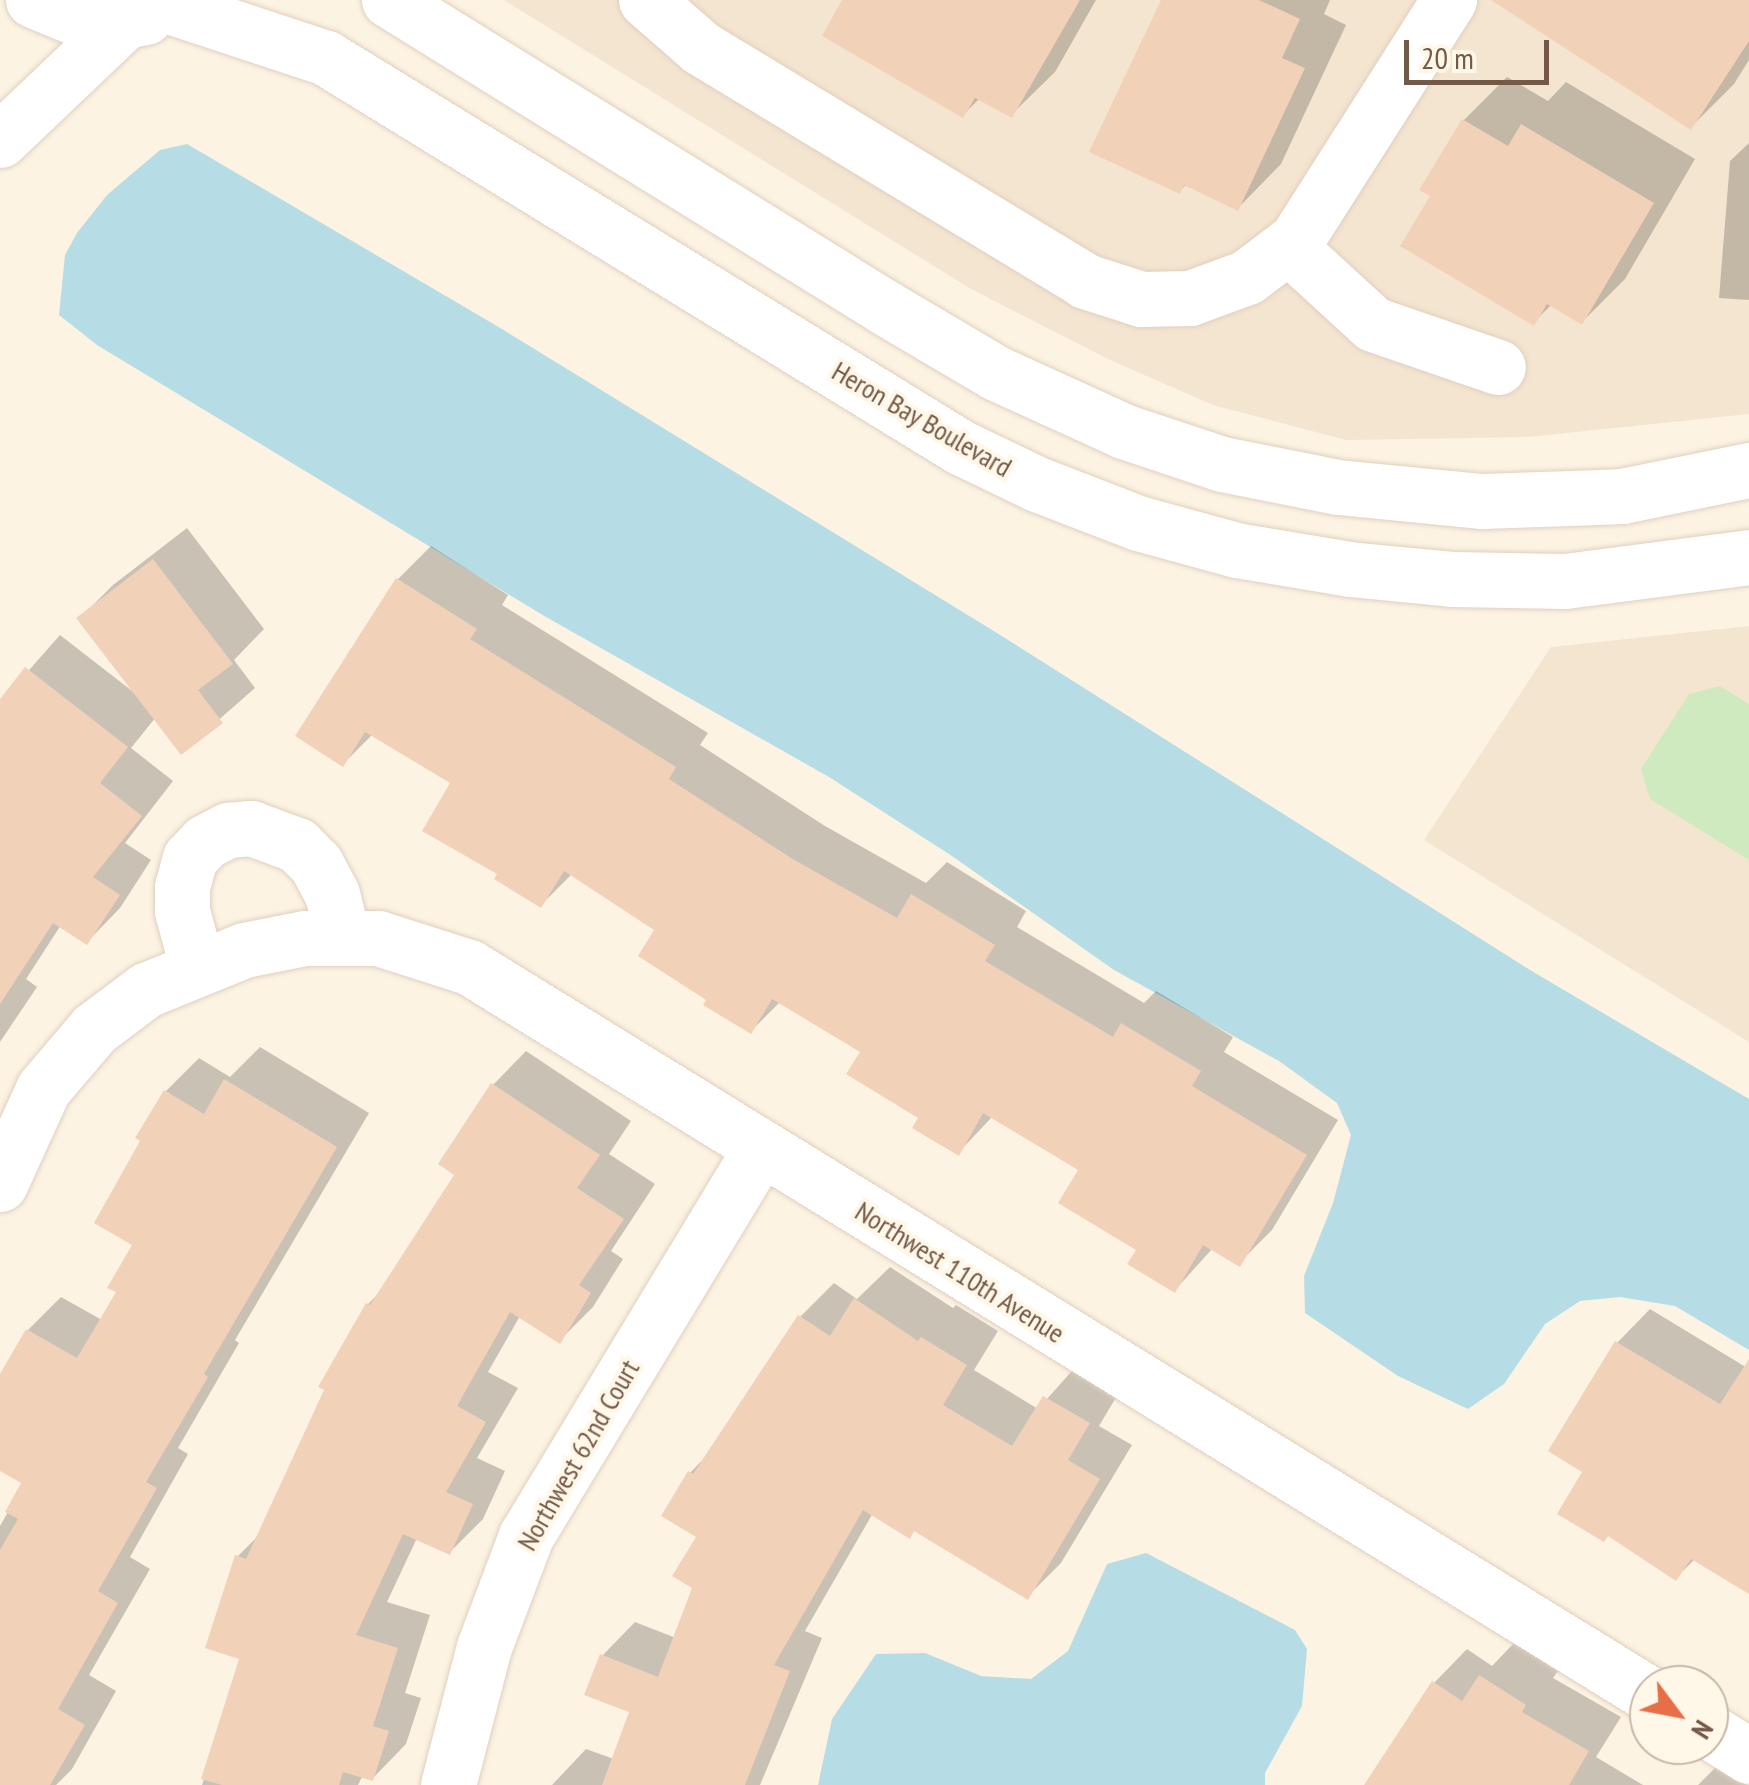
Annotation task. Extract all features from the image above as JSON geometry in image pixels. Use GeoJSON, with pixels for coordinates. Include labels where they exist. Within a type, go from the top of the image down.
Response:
{"type":"FeatureCollection","features":[{"type":"Feature","properties":{"kind":"street","name":"Heron Bay Boulevard"},"geometry":{"type":"LineString","coordinates":[[33,0],[79,19],[160,9],[326,58],[960,447],[1036,484],[1138,523],[1236,550],[1349,569],[1452,579],[1565,581],[1749,557]]}},
{"type":"Feature","properties":{"kind":"street"},"geometry":{"type":"LineString","coordinates":[[389,0],[996,373],[1123,431],[1222,464],[1338,488],[1482,501],[1622,496],[1749,470]]}},
{"type":"Feature","properties":{"kind":"street"},"geometry":{"type":"LineString","coordinates":[[646,0],[701,48],[1085,281],[1141,299],[1190,298],[1247,277],[1288,246],[1449,0]]}},
{"type":"Feature","properties":{"kind":"street"},"geometry":{"type":"LineString","coordinates":[[0,140],[160,9]]}},
{"type":"Feature","properties":{"kind":"street"},"geometry":{"type":"LineString","coordinates":[[1288,246],[1374,324],[1498,367]]}},
{"type":"Feature","properties":{"kind":"street"},"geometry":{"type":"LineString","coordinates":[[220,958],[182,911],[182,887],[190,858],[204,842],[228,830],[251,828],[297,845],[316,864],[332,894],[343,938]]}},
{"type":"Feature","properties":{"kind":"street","name":"Northwest 110th Avenue"},"geometry":{"type":"LineString","coordinates":[[0,1184],[43,1089],[94,1029],[146,990],[220,958],[305,938],[378,938],[469,967],[1629,1682]]}},
{"type":"Feature","properties":{"kind":"street","name":"Northwest 62nd Court"},"geometry":{"type":"LineString","coordinates":[[448,1785],[484,1647],[526,1536],[760,1149]]}},
{"type":"Feature","properties":{"kind":"shaded area"},"geometry":{"type":"Polygon","coordinates":[[[504,0],[1749,0],[1749,414],[1528,437],[1346,440],[1213,405],[1110,360],[971,289],[504,0]]]}},
{"type":"Feature","properties":{"kind":"shaded area"},"geometry":{"type":"Polygon","coordinates":[[[1749,626],[1749,1042],[1424,840],[1551,647],[1749,626]]]}},
{"type":"Feature","properties":{"kind":"green space"},"geometry":{"type":"Polygon","coordinates":[[[1720,686],[1749,704],[1749,860],[1650,799],[1641,769],[1689,694],[1720,686]]]}},
{"type":"Feature","properties":{"kind":"water"},"geometry":{"type":"Polygon","coordinates":[[[187,144],[502,329],[997,633],[1530,970],[1749,1099],[1749,1350],[1675,1306],[1620,1297],[1580,1301],[1545,1324],[1504,1384],[1468,1409],[1398,1376],[1305,1313],[1304,1276],[1333,1203],[1351,1135],[1337,1103],[1279,1061],[1114,970],[952,856],[829,777],[546,617],[97,345],[59,315],[65,255],[77,233],[107,195],[160,150],[187,144]]]}},
{"type":"Feature","properties":{"kind":"water"},"geometry":{"type":"Polygon","coordinates":[[[1146,1553],[1295,1630],[1307,1649],[1302,1706],[1265,1773],[1265,1785],[818,1785],[832,1719],[876,1654],[925,1653],[981,1676],[1031,1679],[1068,1651],[1107,1564],[1146,1553]]]}},
{"type":"Feature","properties":{"kind":"building"},"geometry":{"type":"Polygon","coordinates":[[[842,0],[1080,0],[1012,118],[975,98],[963,118],[822,36],[842,0]]]}},
{"type":"Feature","properties":{"kind":"building"},"geometry":{"type":"Polygon","coordinates":[[[1161,0],[1259,0],[1300,19],[1282,58],[1305,68],[1238,211],[1184,185],[1180,194],[1089,152],[1161,0]]]}},
{"type":"Feature","properties":{"kind":"building"},"geometry":{"type":"Polygon","coordinates":[[[1491,0],[1749,0],[1749,41],[1691,130],[1491,0]]]}},
{"type":"Feature","properties":{"kind":"building"},"geometry":{"type":"Polygon","coordinates":[[[1462,119],[1508,146],[1521,124],[1654,203],[1582,325],[1547,304],[1534,326],[1400,246],[1430,196],[1419,190],[1462,119]]]}},
{"type":"Feature","properties":{"kind":"building"},"geometry":{"type":"Polygon","coordinates":[[[153,559],[233,664],[198,690],[223,723],[181,755],[76,618],[153,559]]]}},
{"type":"Feature","properties":{"kind":"building"},"geometry":{"type":"Polygon","coordinates":[[[396,578],[477,629],[470,639],[676,767],[669,779],[791,858],[897,918],[911,894],[995,945],[985,961],[1113,1037],[1121,1023],[1201,1071],[1192,1086],[1307,1155],[1240,1267],[1203,1245],[1175,1293],[1127,1264],[1136,1250],[1058,1203],[1078,1170],[983,1113],[959,1156],[912,1128],[918,1118],[846,1074],[860,1052],[772,999],[751,1034],[703,1005],[706,1000],[638,956],[654,930],[564,871],[541,908],[494,879],[497,874],[422,831],[450,783],[365,732],[343,767],[295,736],[396,578]]]}},
{"type":"Feature","properties":{"kind":"building"},"geometry":{"type":"Polygon","coordinates":[[[25,667],[128,747],[100,783],[142,816],[93,877],[120,895],[87,945],[53,923],[0,1004],[0,699],[25,667]]]}},
{"type":"Feature","properties":{"kind":"building"},"geometry":{"type":"Polygon","coordinates":[[[224,1079],[337,1147],[204,1374],[208,1377],[146,1482],[157,1488],[98,1591],[118,1603],[58,1709],[85,1725],[50,1785],[0,1785],[0,1550],[18,1519],[5,1512],[21,1483],[0,1471],[0,1374],[26,1329],[77,1358],[116,1292],[107,1288],[132,1245],[94,1223],[140,1141],[135,1138],[164,1090],[204,1114],[224,1079]]]}},
{"type":"Feature","properties":{"kind":"building"},"geometry":{"type":"Polygon","coordinates":[[[491,1083],[600,1155],[577,1188],[624,1219],[579,1285],[591,1293],[560,1344],[510,1312],[457,1406],[486,1422],[446,1492],[473,1504],[450,1555],[403,1534],[356,1635],[398,1648],[373,1726],[389,1731],[373,1781],[343,1772],[339,1785],[222,1785],[201,1779],[239,1659],[205,1648],[235,1555],[246,1559],[324,1390],[318,1387],[366,1303],[370,1305],[454,1175],[438,1164],[491,1083]]]}},
{"type":"Feature","properties":{"kind":"building"},"geometry":{"type":"Polygon","coordinates":[[[854,1298],[918,1341],[921,1337],[967,1365],[943,1405],[1012,1446],[1043,1396],[1090,1423],[1068,1460],[1100,1479],[1028,1600],[914,1531],[910,1539],[863,1510],[774,1665],[790,1671],[745,1785],[602,1785],[629,1712],[584,1695],[600,1654],[658,1677],[692,1588],[672,1576],[696,1537],[661,1516],[688,1471],[693,1474],[798,1315],[830,1336],[854,1298]]]}},
{"type":"Feature","properties":{"kind":"building"},"geometry":{"type":"Polygon","coordinates":[[[1615,1341],[1720,1404],[1749,1359],[1749,1594],[1691,1559],[1676,1581],[1608,1536],[1604,1542],[1557,1514],[1582,1472],[1548,1451],[1615,1341]]]}},
{"type":"Feature","properties":{"kind":"building"},"geometry":{"type":"Polygon","coordinates":[[[1479,1675],[1526,1705],[1522,1712],[1589,1751],[1569,1785],[1364,1785],[1432,1681],[1462,1701],[1479,1675]]]}}]}
